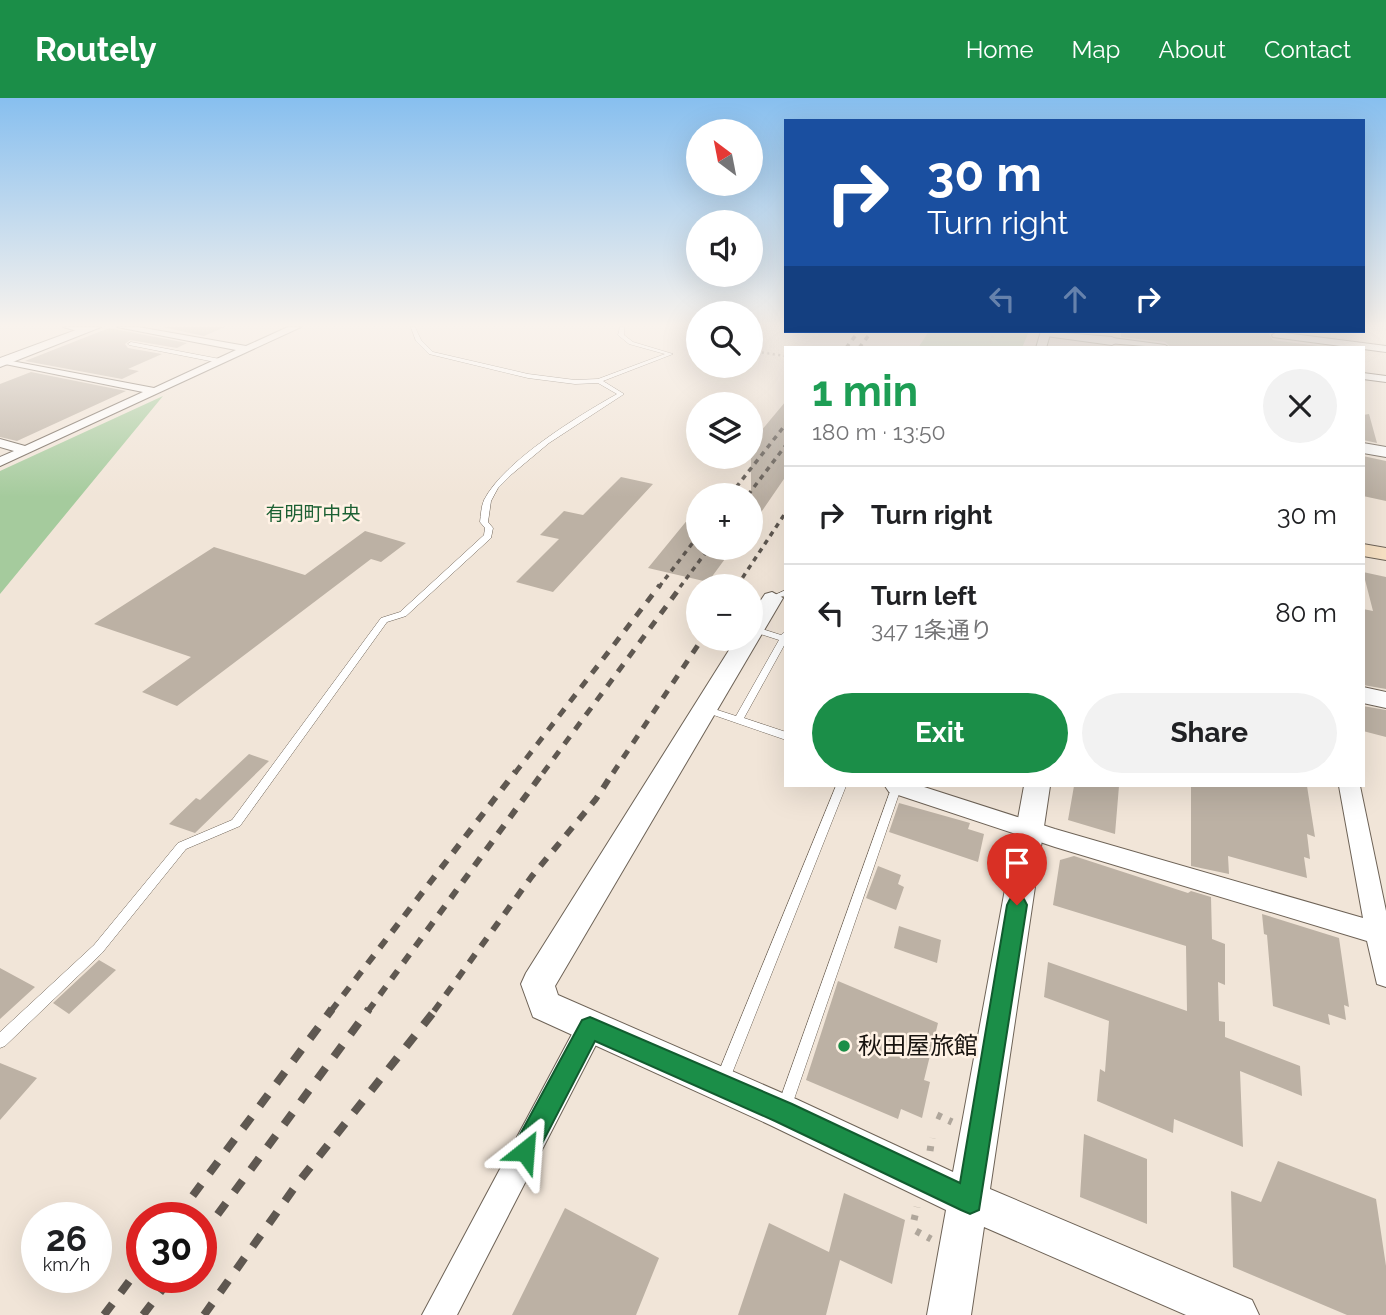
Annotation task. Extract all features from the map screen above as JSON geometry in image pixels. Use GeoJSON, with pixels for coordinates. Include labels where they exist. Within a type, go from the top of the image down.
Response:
{"type":"FeatureCollection","features":[{"type":"Feature","properties":{"kind":"main road"},"geometry":{"type":"LineString","coordinates":[[1365,550],[1386,554]]}},
{"type":"Feature","properties":{"kind":"street"},"geometry":{"type":"LineString","coordinates":[[122,384],[154,391]]}},
{"type":"Feature","properties":{"kind":"street"},"geometry":{"type":"LineString","coordinates":[[0,462],[170,384]]}},
{"type":"Feature","properties":{"kind":"street"},"geometry":{"type":"LineString","coordinates":[[0,443],[25,450]]}},
{"type":"Feature","properties":{"kind":"street"},"geometry":{"type":"LineString","coordinates":[[1365,448],[1386,452]]}},
{"type":"Feature","properties":{"kind":"street"},"geometry":{"type":"LineString","coordinates":[[763,616],[779,595]]}},
{"type":"Feature","properties":{"kind":"street"},"geometry":{"type":"LineString","coordinates":[[739,651],[538,984],[545,1006],[783,1112],[970,1201],[1237,1315]]}},
{"type":"Feature","properties":{"kind":"street"},"geometry":{"type":"LineString","coordinates":[[1365,695],[1386,700]]}},
{"type":"Feature","properties":{"kind":"street"},"geometry":{"type":"LineString","coordinates":[[896,787],[1382,934]]}},
{"type":"Feature","properties":{"kind":"street"},"geometry":{"type":"LineString","coordinates":[[949,1315],[1037,787]]}},
{"type":"Feature","properties":{"kind":"street"},"geometry":{"type":"LineString","coordinates":[[1350,787],[1382,934],[1386,975]]}},
{"type":"Feature","properties":{"kind":"street"},"geometry":{"type":"LineString","coordinates":[[439,1315],[590,1028]]}},
{"type":"Feature","properties":{"kind":"lane"},"geometry":{"type":"LineString","coordinates":[[0,1041],[98,949],[182,846],[236,824],[384,620],[403,614],[488,536],[489,528],[484,523],[487,501],[505,477],[593,409],[621,394],[604,384]]}},
{"type":"Feature","properties":{"kind":"lane"},"geometry":{"type":"LineString","coordinates":[[738,720],[784,636],[763,634]]}},
{"type":"Feature","properties":{"kind":"lane"},"geometry":{"type":"LineString","coordinates":[[705,708],[784,735]]}},
{"type":"Feature","properties":{"kind":"lane"},"geometry":{"type":"LineString","coordinates":[[720,1084],[841,787]]}},
{"type":"Feature","properties":{"kind":"lane"},"geometry":{"type":"LineString","coordinates":[[783,1112],[896,787]]}},
{"type":"Feature","properties":{"kind":"green space"},"geometry":{"type":"Polygon","coordinates":[[[163,396],[0,594],[0,471],[163,396]]]}},
{"type":"Feature","properties":{"kind":"building"},"geometry":{"type":"Polygon","coordinates":[[[0,384],[90,384],[126,391],[17,441],[0,437],[0,384]]]}},
{"type":"Feature","properties":{"kind":"building"},"geometry":{"type":"Polygon","coordinates":[[[784,403],[784,479],[763,510],[763,483],[751,483],[751,469],[763,469],[763,429],[784,403]]]}},
{"type":"Feature","properties":{"kind":"building"},"geometry":{"type":"Polygon","coordinates":[[[1369,414],[1377,443],[1365,440],[1365,415],[1369,414]]]}},
{"type":"Feature","properties":{"kind":"building"},"geometry":{"type":"Polygon","coordinates":[[[1365,456],[1386,461],[1386,501],[1365,496],[1365,456]]]}},
{"type":"Feature","properties":{"kind":"building"},"geometry":{"type":"Polygon","coordinates":[[[621,477],[653,484],[553,592],[516,582],[559,539],[540,535],[564,511],[583,515],[621,477]]]}},
{"type":"Feature","properties":{"kind":"building"},"geometry":{"type":"Polygon","coordinates":[[[686,522],[686,560],[724,560],[714,574],[686,574],[686,577],[648,568],[686,522]]]}},
{"type":"Feature","properties":{"kind":"building"},"geometry":{"type":"Polygon","coordinates":[[[365,531],[406,543],[381,562],[371,559],[177,706],[142,692],[191,657],[94,624],[214,547],[305,575],[365,531]]]}},
{"type":"Feature","properties":{"kind":"building"},"geometry":{"type":"Polygon","coordinates":[[[1365,572],[1386,577],[1386,689],[1365,685],[1365,609],[1373,611],[1365,572]]]}},
{"type":"Feature","properties":{"kind":"building"},"geometry":{"type":"Polygon","coordinates":[[[1365,706],[1386,710],[1386,737],[1365,732],[1365,706]]]}},
{"type":"Feature","properties":{"kind":"building"},"geometry":{"type":"Polygon","coordinates":[[[249,754],[269,761],[195,833],[169,824],[196,798],[200,800],[249,754]]]}},
{"type":"Feature","properties":{"kind":"building"},"geometry":{"type":"Polygon","coordinates":[[[1074,787],[1119,787],[1115,834],[1068,820],[1074,787]]]}},
{"type":"Feature","properties":{"kind":"building"},"geometry":{"type":"Polygon","coordinates":[[[1191,787],[1307,787],[1315,837],[1307,834],[1310,859],[1304,857],[1307,878],[1228,856],[1229,874],[1191,866],[1191,787]]]}},
{"type":"Feature","properties":{"kind":"building"},"geometry":{"type":"Polygon","coordinates":[[[899,803],[970,823],[968,829],[984,834],[978,862],[889,832],[899,803]]]}},
{"type":"Feature","properties":{"kind":"building"},"geometry":{"type":"Polygon","coordinates":[[[1074,856],[1188,893],[1191,891],[1211,897],[1212,939],[1225,944],[1225,985],[1218,982],[1219,1021],[1225,1022],[1225,1037],[1300,1066],[1302,1096],[1240,1071],[1243,1147],[1174,1119],[1173,1133],[1097,1101],[1100,1069],[1105,1072],[1109,1021],[1044,997],[1048,962],[1187,1011],[1186,946],[1053,905],[1060,860],[1074,856]]]}},
{"type":"Feature","properties":{"kind":"building"},"geometry":{"type":"Polygon","coordinates":[[[878,866],[901,875],[898,884],[904,887],[896,910],[866,898],[878,866]]]}},
{"type":"Feature","properties":{"kind":"building"},"geometry":{"type":"Polygon","coordinates":[[[1262,914],[1339,938],[1349,1007],[1344,1005],[1346,1020],[1328,1014],[1330,1025],[1273,1006],[1267,935],[1264,934],[1262,914]]]}},
{"type":"Feature","properties":{"kind":"building"},"geometry":{"type":"Polygon","coordinates":[[[899,926],[941,940],[937,963],[894,948],[899,926]]]}},
{"type":"Feature","properties":{"kind":"building"},"geometry":{"type":"Polygon","coordinates":[[[99,960],[116,970],[69,1014],[53,1003],[99,960]]]}},
{"type":"Feature","properties":{"kind":"building"},"geometry":{"type":"Polygon","coordinates":[[[0,968],[35,987],[0,1019],[0,968]]]}},
{"type":"Feature","properties":{"kind":"building"},"geometry":{"type":"Polygon","coordinates":[[[838,981],[938,1023],[924,1080],[930,1082],[922,1118],[901,1109],[898,1119],[806,1080],[838,981]]]}},
{"type":"Feature","properties":{"kind":"building"},"geometry":{"type":"Polygon","coordinates":[[[0,1063],[37,1078],[0,1120],[0,1063]]]}},
{"type":"Feature","properties":{"kind":"building"},"geometry":{"type":"Polygon","coordinates":[[[1084,1134],[1147,1159],[1147,1224],[1080,1197],[1084,1134]]]}},
{"type":"Feature","properties":{"kind":"building"},"geometry":{"type":"Polygon","coordinates":[[[1278,1161],[1376,1199],[1386,1266],[1386,1315],[1347,1315],[1233,1267],[1231,1191],[1261,1202],[1278,1161]]]}},
{"type":"Feature","properties":{"kind":"building"},"geometry":{"type":"Polygon","coordinates":[[[844,1193],[905,1220],[892,1284],[840,1260],[826,1315],[738,1315],[769,1223],[829,1252],[844,1193]]]}},
{"type":"Feature","properties":{"kind":"building"},"geometry":{"type":"Polygon","coordinates":[[[565,1208],[659,1258],[636,1315],[512,1315],[565,1208]]]}},
{"type":"Feature","properties":{"kind":"railway"},"geometry":{"type":"LineString","coordinates":[[739,483],[784,427]]}},
{"type":"Feature","properties":{"kind":"railway"},"geometry":{"type":"LineString","coordinates":[[757,483],[784,448]]}},
{"type":"Feature","properties":{"kind":"railway"},"geometry":{"type":"LineString","coordinates":[[745,574],[784,515]]}},
{"type":"Feature","properties":{"kind":"railway"},"geometry":{"type":"LineString","coordinates":[[659,587],[686,552]]}},
{"type":"Feature","properties":{"kind":"railway"},"geometry":{"type":"LineString","coordinates":[[680,587],[700,560]]}},
{"type":"Feature","properties":{"kind":"railway"},"geometry":{"type":"LineString","coordinates":[[515,773],[660,585]]}},
{"type":"Feature","properties":{"kind":"railway"},"geometry":{"type":"LineString","coordinates":[[543,773],[682,585]]}},
{"type":"Feature","properties":{"kind":"railway"},"geometry":{"type":"LineString","coordinates":[[613,773],[694,651]]}},
{"type":"Feature","properties":{"kind":"railway"},"geometry":{"type":"LineString","coordinates":[[331,1011],[516,771]]}},
{"type":"Feature","properties":{"kind":"railway"},"geometry":{"type":"LineString","coordinates":[[368,1011],[544,771]]}},
{"type":"Feature","properties":{"kind":"railway"},"geometry":{"type":"LineString","coordinates":[[434,1011],[532,876],[596,799],[614,771]]}},
{"type":"Feature","properties":{"kind":"railway"},"geometry":{"type":"LineString","coordinates":[[188,1202],[332,1009]]}},
{"type":"Feature","properties":{"kind":"railway"},"geometry":{"type":"LineString","coordinates":[[217,1215],[369,1009]]}},
{"type":"Feature","properties":{"kind":"railway"},"geometry":{"type":"LineString","coordinates":[[204,1315],[297,1184],[436,1009]]}},
{"type":"Feature","properties":{"kind":"railway"},"geometry":{"type":"LineString","coordinates":[[104,1315],[126,1285]]}},
{"type":"Feature","properties":{"kind":"railway"},"geometry":{"type":"LineString","coordinates":[[143,1315],[160,1293]]}},
{"type":"Feature","properties":{"kind":"place","name":"秋田屋旅館"},"geometry":{"type":"Point","coordinates":[844,1046]}},
{"type":"Feature","properties":{"kind":"district","name":"有明町中央"},"geometry":{"type":"Point","coordinates":[313,513]}},
{"type":"Feature","properties":{"kind":"route"},"geometry":{"type":"LineString","coordinates":[[525,1151],[590,1028],[783,1112],[970,1201],[1017,905]]}}]}
